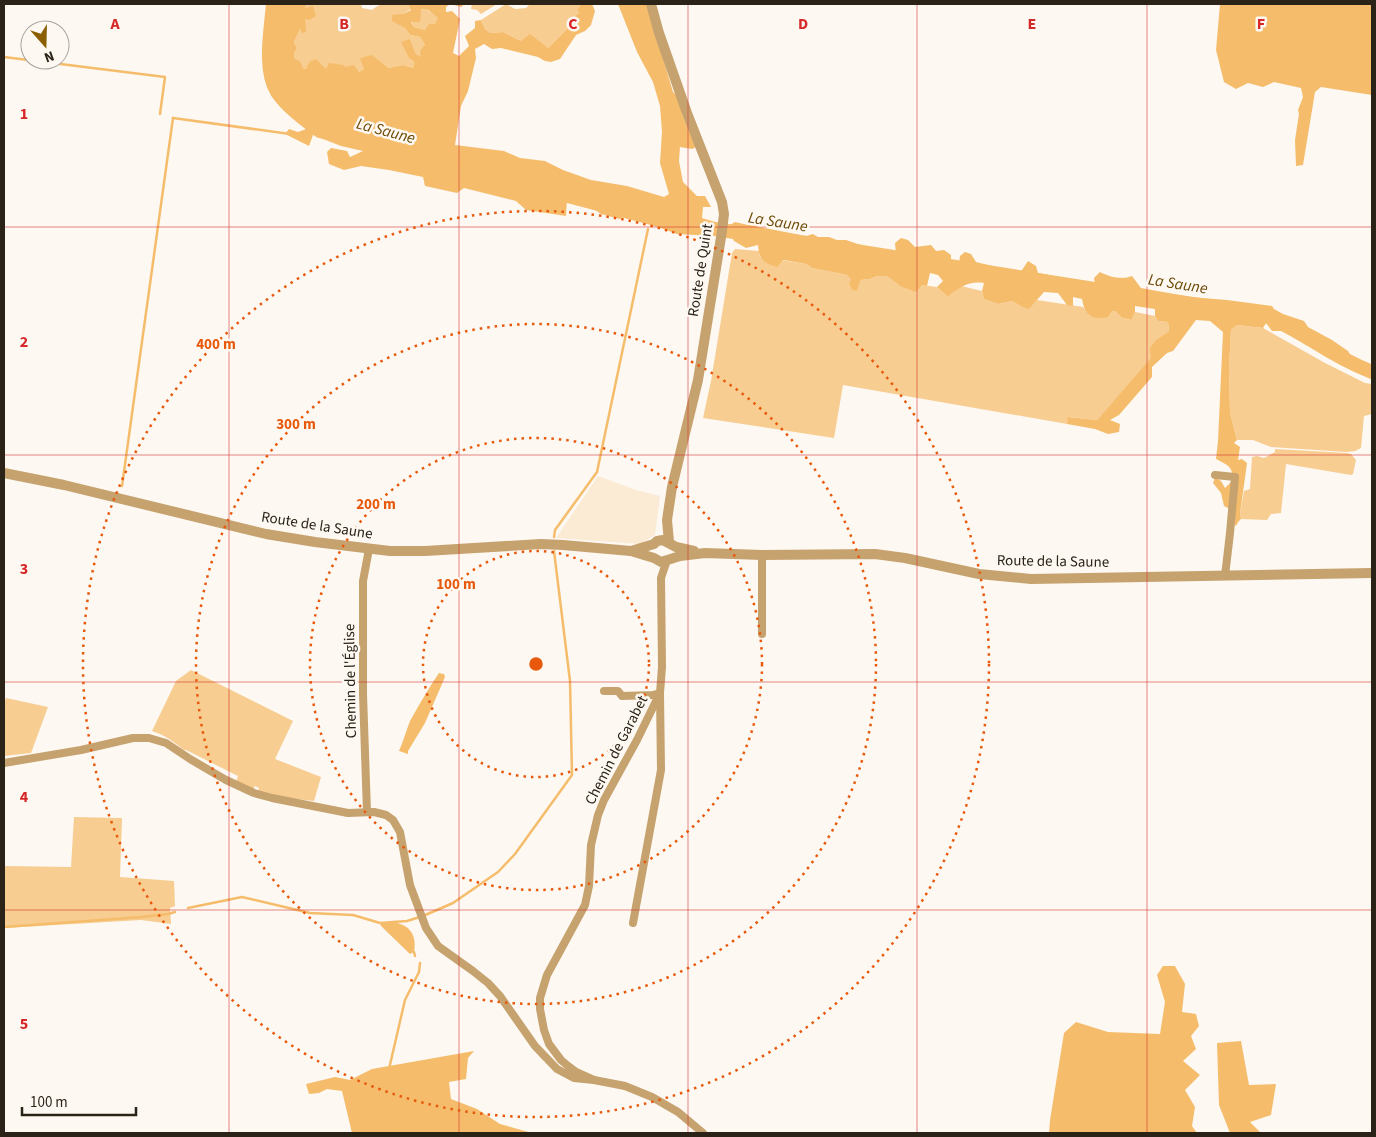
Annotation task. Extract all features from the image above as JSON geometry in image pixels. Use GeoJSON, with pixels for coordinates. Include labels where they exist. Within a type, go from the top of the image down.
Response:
{"type":"FeatureCollection","features":[{"type":"Feature","properties":{"kind":"street","name":"Route de Quint"},"geometry":{"type":"LineString","coordinates":[[651,4],[687,113],[718,190],[724,220],[698,380],[674,477],[667,520],[670,543]]}},
{"type":"Feature","properties":{"kind":"street","name":"Route de la Saune"},"geometry":{"type":"LineString","coordinates":[[4,473],[64,485],[266,534],[315,542],[390,551],[425,551],[541,544],[573,545],[631,551],[655,559]]}},
{"type":"Feature","properties":{"kind":"street"},"geometry":{"type":"LineString","coordinates":[[1215,476],[1235,477],[1225,576]]}},
{"type":"Feature","properties":{"kind":"street","name":"Route de Quint"},"geometry":{"type":"LineString","coordinates":[[655,542],[667,520]]}},
{"type":"Feature","properties":{"kind":"street"},"geometry":{"type":"LineString","coordinates":[[663,540],[670,543],[673,547],[673,553],[669,560],[661,562],[655,559],[651,551],[655,542],[663,540]]}},
{"type":"Feature","properties":{"kind":"street","name":"Route de la Saune"},"geometry":{"type":"LineString","coordinates":[[631,551],[655,542]]}},
{"type":"Feature","properties":{"kind":"street","name":"Route de la Saune"},"geometry":{"type":"LineString","coordinates":[[670,543],[676,547],[705,553]]}},
{"type":"Feature","properties":{"kind":"street","name":"Chemin de l'Église"},"geometry":{"type":"LineString","coordinates":[[367,812],[363,694],[363,581],[369,549]]}},
{"type":"Feature","properties":{"kind":"street","name":"Route de la Saune"},"geometry":{"type":"LineString","coordinates":[[669,560],[680,556],[705,553],[882,555],[979,574],[1015,578],[1372,573]]}},
{"type":"Feature","properties":{"kind":"street"},"geometry":{"type":"LineString","coordinates":[[762,555],[762,634]]}},
{"type":"Feature","properties":{"kind":"street","name":"Chemin de Garabet"},"geometry":{"type":"LineString","coordinates":[[633,923],[660,770],[661,578],[655,559]]}},
{"type":"Feature","properties":{"kind":"street","name":"Chemin de Garabet"},"geometry":{"type":"LineString","coordinates":[[661,578],[669,560]]}},
{"type":"Feature","properties":{"kind":"street"},"geometry":{"type":"LineString","coordinates":[[604,691],[618,690],[622,696],[654,696],[660,693]]}},
{"type":"Feature","properties":{"kind":"street","name":"Chemin de Garabet"},"geometry":{"type":"LineString","coordinates":[[660,693],[604,800],[594,828],[591,845],[589,886],[584,904],[547,975],[540,998],[540,1009],[549,1044],[568,1066],[594,1080],[626,1086],[652,1097],[678,1112],[703,1133]]}},
{"type":"Feature","properties":{"kind":"street"},"geometry":{"type":"LineString","coordinates":[[4,763],[81,750],[133,738],[149,738],[166,743],[226,780],[254,793],[348,813],[367,812],[386,815],[393,820],[400,832],[407,874],[426,928],[438,946],[488,983],[500,996],[535,1046],[557,1069],[574,1078],[594,1080]]}},
{"type":"Feature","properties":{"kind":"shaded area"},"geometry":{"type":"Polygon","coordinates":[[[271,4],[307,4],[305,8],[313,6],[316,16],[309,20],[305,19],[306,32],[302,33],[300,29],[294,42],[297,48],[294,58],[300,61],[303,68],[306,69],[309,62],[316,59],[326,69],[329,63],[344,65],[345,67],[354,65],[359,72],[364,69],[360,58],[372,55],[388,68],[403,65],[413,68],[414,61],[409,58],[401,42],[410,39],[416,54],[421,57],[420,51],[425,45],[420,37],[410,35],[405,28],[392,21],[392,15],[403,14],[411,10],[408,4],[450,4],[446,7],[446,12],[452,11],[460,19],[453,53],[459,56],[469,46],[465,36],[475,28],[475,21],[481,20],[485,29],[490,33],[503,32],[521,41],[530,34],[548,48],[571,25],[572,18],[579,13],[577,10],[581,4],[592,4],[595,11],[591,25],[585,31],[576,35],[560,59],[551,62],[545,61],[538,57],[501,48],[492,49],[484,44],[475,49],[476,58],[468,91],[461,106],[455,145],[504,151],[520,158],[545,161],[591,180],[627,186],[664,197],[669,194],[660,163],[662,132],[660,106],[653,82],[637,52],[618,4],[647,4],[673,92],[680,99],[682,114],[696,147],[692,149],[680,147],[679,161],[683,182],[697,196],[705,196],[711,207],[703,207],[702,218],[718,223],[714,236],[677,234],[625,215],[620,219],[601,214],[587,204],[567,199],[566,216],[526,210],[516,201],[464,188],[457,193],[425,186],[423,177],[361,166],[344,170],[329,164],[327,152],[331,148],[347,151],[350,157],[363,151],[341,146],[313,135],[309,146],[285,134],[289,129],[298,132],[306,129],[282,107],[268,81],[265,63],[271,4]],[[421,9],[420,22],[411,22],[414,27],[425,30],[429,24],[435,24],[438,18],[428,10],[421,9]]]}},
{"type":"Feature","properties":{"kind":"shaded area"},"geometry":{"type":"Polygon","coordinates":[[[307,4],[361,4],[362,8],[372,10],[385,4],[408,4],[411,9],[403,14],[405,28],[410,35],[420,37],[425,45],[421,58],[416,54],[410,39],[414,61],[413,68],[403,65],[364,69],[359,72],[345,67],[326,70],[309,62],[307,69],[302,68],[300,61],[294,58],[297,48],[294,42],[305,18],[307,4]]]}},
{"type":"Feature","properties":{"kind":"shaded area"},"geometry":{"type":"Polygon","coordinates":[[[450,4],[463,4],[462,7],[450,4]]]}},
{"type":"Feature","properties":{"kind":"shaded area"},"geometry":{"type":"Polygon","coordinates":[[[472,4],[497,4],[481,14],[477,10],[471,9],[472,4]]]}},
{"type":"Feature","properties":{"kind":"shaded area"},"geometry":{"type":"Polygon","coordinates":[[[506,4],[515,9],[526,8],[530,4],[581,4],[577,10],[579,13],[572,18],[571,25],[548,48],[521,41],[503,32],[490,33],[485,29],[481,20],[506,4]]]}},
{"type":"Feature","properties":{"kind":"shaded area"},"geometry":{"type":"Polygon","coordinates":[[[1220,4],[1372,4],[1372,95],[1321,87],[1315,92],[1303,165],[1296,166],[1295,140],[1298,110],[1303,97],[1301,88],[1274,82],[1263,87],[1248,83],[1236,89],[1224,82],[1216,50],[1220,4]]]}},
{"type":"Feature","properties":{"kind":"shaded area"},"geometry":{"type":"Polygon","coordinates":[[[421,9],[427,10],[439,18],[435,25],[425,30],[414,27],[411,21],[421,9]]]}},
{"type":"Feature","properties":{"kind":"shaded area"},"geometry":{"type":"Polygon","coordinates":[[[735,222],[748,225],[754,222],[760,227],[806,236],[813,234],[818,237],[846,240],[875,250],[896,253],[895,243],[901,238],[908,240],[915,247],[931,245],[936,251],[944,250],[951,255],[951,261],[959,263],[960,256],[965,252],[971,254],[976,262],[1020,273],[1028,261],[1036,266],[1038,273],[1095,284],[1094,278],[1100,272],[1124,278],[1132,276],[1141,288],[1190,297],[1272,306],[1283,314],[1304,321],[1308,327],[1348,351],[1355,362],[1349,367],[1333,357],[1323,355],[1320,349],[1306,345],[1284,331],[1272,331],[1266,323],[1263,328],[1237,325],[1231,330],[1229,369],[1230,413],[1237,440],[1234,443],[1240,447],[1238,460],[1242,459],[1247,463],[1240,514],[1241,519],[1236,526],[1230,519],[1230,509],[1224,506],[1221,493],[1213,483],[1215,477],[1221,481],[1225,488],[1231,482],[1231,490],[1232,474],[1230,467],[1216,459],[1223,332],[1210,321],[1196,320],[1173,351],[1167,353],[1152,367],[1152,377],[1119,415],[1110,420],[1120,424],[1119,432],[1108,434],[1095,429],[1067,424],[1068,417],[1097,420],[1151,358],[1150,348],[1157,339],[1169,331],[1168,322],[1158,321],[1155,316],[1155,309],[1135,306],[1135,312],[1131,320],[1122,318],[1112,311],[1108,317],[1097,318],[1087,313],[1082,299],[1073,297],[1073,306],[1067,305],[1058,293],[1044,292],[1029,309],[1012,301],[998,304],[984,299],[982,291],[984,283],[973,283],[964,286],[948,297],[937,287],[943,281],[938,275],[930,273],[927,286],[922,285],[916,292],[900,286],[887,276],[877,276],[861,280],[857,291],[852,290],[849,283],[851,280],[847,275],[783,260],[777,267],[769,264],[761,257],[758,245],[746,248],[734,241],[727,227],[735,222]]]}},
{"type":"Feature","properties":{"kind":"shaded area"},"geometry":{"type":"Polygon","coordinates":[[[735,249],[759,251],[760,257],[806,264],[812,268],[847,275],[857,291],[861,280],[877,276],[887,276],[900,286],[922,285],[937,287],[948,297],[961,286],[982,291],[984,299],[998,304],[1012,301],[1022,307],[1029,308],[1037,300],[1083,307],[1090,316],[1112,311],[1122,318],[1130,320],[1135,312],[1155,316],[1158,321],[1168,322],[1169,331],[1157,339],[1152,358],[1097,420],[1069,417],[1067,424],[843,385],[834,438],[703,418],[732,253],[735,249]]]}},
{"type":"Feature","properties":{"kind":"shaded area"},"geometry":{"type":"Polygon","coordinates":[[[1237,325],[1263,328],[1325,363],[1365,383],[1372,384],[1372,414],[1364,416],[1361,448],[1346,452],[1271,447],[1253,440],[1237,440],[1230,413],[1229,369],[1231,330],[1237,325]]]}},
{"type":"Feature","properties":{"kind":"shaded area"},"geometry":{"type":"Polygon","coordinates":[[[1275,449],[1351,454],[1356,460],[1353,474],[1286,464],[1281,513],[1271,514],[1267,520],[1241,519],[1240,514],[1244,491],[1250,489],[1252,457],[1264,458],[1275,452],[1275,449]]]}},
{"type":"Feature","properties":{"kind":"shaded area"},"geometry":{"type":"Polygon","coordinates":[[[598,476],[636,490],[660,496],[655,535],[640,544],[556,538],[598,476]]]}},
{"type":"Feature","properties":{"kind":"shaded area"},"geometry":{"type":"Polygon","coordinates":[[[191,670],[293,721],[275,759],[321,777],[314,801],[278,797],[258,791],[259,788],[255,786],[253,789],[236,782],[238,776],[184,750],[152,731],[176,681],[191,670]]]}},
{"type":"Feature","properties":{"kind":"shaded area"},"geometry":{"type":"Polygon","coordinates":[[[439,673],[444,674],[445,677],[425,723],[408,754],[399,751],[410,721],[439,673]]]}},
{"type":"Feature","properties":{"kind":"shaded area"},"geometry":{"type":"Polygon","coordinates":[[[6,698],[48,707],[31,753],[4,756],[4,705],[6,698]]]}},
{"type":"Feature","properties":{"kind":"shaded area"},"geometry":{"type":"Polygon","coordinates":[[[74,817],[122,818],[120,877],[174,881],[175,906],[170,908],[171,924],[141,920],[4,928],[4,866],[71,867],[74,817]]]}},
{"type":"Feature","properties":{"kind":"shaded area"},"geometry":{"type":"Polygon","coordinates":[[[393,922],[408,928],[411,932],[415,946],[414,952],[410,954],[380,923],[393,922]]]}},
{"type":"Feature","properties":{"kind":"shaded area"},"geometry":{"type":"Polygon","coordinates":[[[1163,966],[1175,966],[1185,984],[1182,1012],[1196,1014],[1199,1026],[1191,1036],[1196,1049],[1183,1061],[1200,1075],[1185,1090],[1195,1107],[1192,1126],[1197,1133],[1049,1133],[1064,1033],[1076,1022],[1108,1032],[1160,1034],[1165,1002],[1157,975],[1163,966]]]}},
{"type":"Feature","properties":{"kind":"shaded area"},"geometry":{"type":"Polygon","coordinates":[[[1241,1041],[1249,1085],[1276,1084],[1271,1115],[1250,1122],[1261,1133],[1230,1133],[1219,1105],[1217,1043],[1241,1041]]]}},
{"type":"Feature","properties":{"kind":"shaded area"},"geometry":{"type":"Polygon","coordinates":[[[474,1051],[468,1058],[466,1079],[449,1082],[451,1099],[477,1109],[500,1124],[532,1133],[352,1133],[342,1091],[327,1089],[319,1093],[309,1094],[306,1084],[335,1077],[350,1080],[372,1069],[474,1051]]]}},
{"type":"Feature","properties":{"kind":"waterway","name":"La Saune"},"geometry":{"type":"LineString","coordinates":[[273,4],[269,49],[270,72],[273,83],[277,92],[286,103],[320,131],[663,221],[1261,314],[1372,372]]}},
{"type":"Feature","properties":{"kind":"waterway"},"geometry":{"type":"LineString","coordinates":[[4,57],[165,77],[160,114]]}},
{"type":"Feature","properties":{"kind":"waterway"},"geometry":{"type":"LineString","coordinates":[[173,118],[297,135],[304,134]]}},
{"type":"Feature","properties":{"kind":"waterway"},"geometry":{"type":"LineString","coordinates":[[122,486],[173,118]]}},
{"type":"Feature","properties":{"kind":"waterway","name":"La Saune"},"geometry":{"type":"LineString","coordinates":[[310,131],[317,128]]}},
{"type":"Feature","properties":{"kind":"waterway"},"geometry":{"type":"LineString","coordinates":[[554,537],[555,530],[597,472],[648,229]]}},
{"type":"Feature","properties":{"kind":"waterway"},"geometry":{"type":"LineString","coordinates":[[423,916],[453,903],[498,872],[515,854],[572,775],[570,681],[554,551]]}},
{"type":"Feature","properties":{"kind":"waterway"},"geometry":{"type":"LineString","coordinates":[[188,908],[242,897],[310,913],[353,915],[380,923],[407,921],[420,917]]}},
{"type":"Feature","properties":{"kind":"waterway"},"geometry":{"type":"LineString","coordinates":[[4,927],[142,917],[175,912]]}},
{"type":"Feature","properties":{"kind":"waterway"},"geometry":{"type":"LineString","coordinates":[[414,952],[415,956]]}},
{"type":"Feature","properties":{"kind":"waterway"},"geometry":{"type":"LineString","coordinates":[[397,1133],[384,1104],[389,1069],[405,1000],[419,972],[420,963]]}}]}
